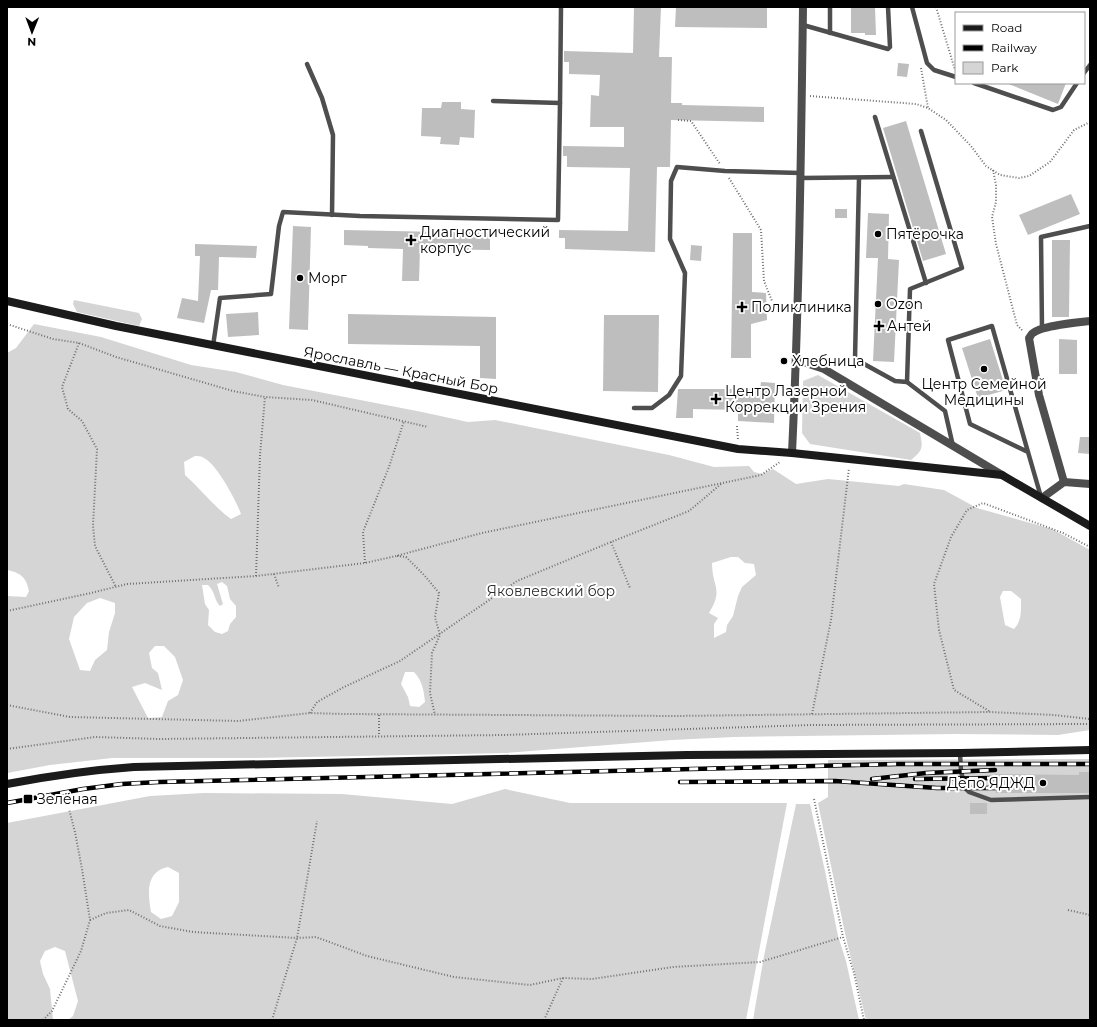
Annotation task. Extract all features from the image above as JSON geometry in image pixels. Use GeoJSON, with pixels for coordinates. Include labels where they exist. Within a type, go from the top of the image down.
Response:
{"type":"FeatureCollection","features":[{"type":"Feature","properties":{"kind":"street"},"geometry":{"type":"LineString","coordinates":[[792,453],[797,360],[803,95],[803,7]]}},
{"type":"Feature","properties":{"kind":"street","name":"Ярославль — Красный Бор"},"geometry":{"type":"LineString","coordinates":[[7,301],[213,346],[738,449],[792,453],[1002,475]]}},
{"type":"Feature","properties":{"kind":"street"},"geometry":{"type":"LineString","coordinates":[[1064,482],[1039,394],[1029,338],[1033,332],[1042,329],[1090,321]]}},
{"type":"Feature","properties":{"kind":"street"},"geometry":{"type":"LineString","coordinates":[[797,360],[824,369],[1090,526]]}},
{"type":"Feature","properties":{"kind":"street"},"geometry":{"type":"LineString","coordinates":[[1042,498],[1064,482],[1090,484]]}},
{"type":"Feature","properties":{"kind":"street"},"geometry":{"type":"LineString","coordinates":[[7,784],[72,773],[134,767],[687,755],[960,753],[1090,750]]}},
{"type":"Feature","properties":{"kind":"lane"},"geometry":{"type":"LineString","coordinates":[[213,346],[220,298],[270,294],[279,226],[283,212],[360,216],[558,220],[561,7]]}},
{"type":"Feature","properties":{"kind":"lane"},"geometry":{"type":"LineString","coordinates":[[830,7],[830,32]]}},
{"type":"Feature","properties":{"kind":"lane"},"geometry":{"type":"LineString","coordinates":[[803,24],[888,49],[890,47],[888,7]]}},
{"type":"Feature","properties":{"kind":"lane"},"geometry":{"type":"LineString","coordinates":[[912,7],[927,63],[934,70],[955,77]]}},
{"type":"Feature","properties":{"kind":"lane"},"geometry":{"type":"LineString","coordinates":[[308,64],[322,98],[333,135],[332,215]]}},
{"type":"Feature","properties":{"kind":"lane"},"geometry":{"type":"LineString","coordinates":[[977,84],[1053,110],[1060,107],[1076,84]]}},
{"type":"Feature","properties":{"kind":"lane"},"geometry":{"type":"LineString","coordinates":[[493,101],[560,103]]}},
{"type":"Feature","properties":{"kind":"lane"},"geometry":{"type":"LineString","coordinates":[[875,117],[926,283]]}},
{"type":"Feature","properties":{"kind":"lane"},"geometry":{"type":"LineString","coordinates":[[907,382],[910,289],[962,268],[921,131]]}},
{"type":"Feature","properties":{"kind":"lane"},"geometry":{"type":"LineString","coordinates":[[634,408],[652,408],[669,395],[681,376],[685,273],[670,240],[670,181],[677,167],[801,176],[859,178],[893,177]]}},
{"type":"Feature","properties":{"kind":"lane"},"geometry":{"type":"LineString","coordinates":[[859,178],[855,358],[895,381],[907,382],[945,411],[953,446]]}},
{"type":"Feature","properties":{"kind":"lane"},"geometry":{"type":"LineString","coordinates":[[1042,329],[1041,237],[1090,226]]}},
{"type":"Feature","properties":{"kind":"lane"},"geometry":{"type":"LineString","coordinates":[[1028,452],[970,424],[948,340],[992,326],[1042,498]]}},
{"type":"Feature","properties":{"kind":"lane"},"geometry":{"type":"LineString","coordinates":[[960,753],[961,771],[965,788],[970,792],[991,800],[1090,797]]}},
{"type":"Feature","properties":{"kind":"path"},"geometry":{"type":"LineString","coordinates":[[936,7],[955,70]]}},
{"type":"Feature","properties":{"kind":"path"},"geometry":{"type":"LineString","coordinates":[[924,54],[920,63],[928,108]]}},
{"type":"Feature","properties":{"kind":"path"},"geometry":{"type":"LineString","coordinates":[[803,95],[916,104],[928,108],[946,120],[971,146],[986,166],[1000,175],[1019,178],[1029,176],[1050,162],[1074,130],[1090,122]]}},
{"type":"Feature","properties":{"kind":"path"},"geometry":{"type":"LineString","coordinates":[[678,120],[691,121],[725,171],[761,230],[764,281],[772,301]]}},
{"type":"Feature","properties":{"kind":"path"},"geometry":{"type":"LineString","coordinates":[[993,170],[996,185],[996,202],[992,217],[996,244],[1018,325],[1029,338]]}},
{"type":"Feature","properties":{"kind":"path"},"geometry":{"type":"LineString","coordinates":[[7,324],[53,338],[79,343],[134,363],[233,391],[264,397],[312,400],[428,427]]}},
{"type":"Feature","properties":{"kind":"path"},"geometry":{"type":"LineString","coordinates":[[79,343],[62,387],[68,409],[82,421],[97,450],[93,526],[95,546],[116,587]]}},
{"type":"Feature","properties":{"kind":"path"},"geometry":{"type":"LineString","coordinates":[[256,576],[260,455],[264,397]]}},
{"type":"Feature","properties":{"kind":"path"},"geometry":{"type":"LineString","coordinates":[[365,563],[363,532],[404,421]]}},
{"type":"Feature","properties":{"kind":"path"},"geometry":{"type":"LineString","coordinates":[[737,426],[739,437],[738,449]]}},
{"type":"Feature","properties":{"kind":"path"},"geometry":{"type":"LineString","coordinates":[[812,714],[831,620],[850,459]]}},
{"type":"Feature","properties":{"kind":"path"},"geometry":{"type":"LineString","coordinates":[[7,611],[127,584],[256,576],[365,563],[482,533],[761,475],[780,462]]}},
{"type":"Feature","properties":{"kind":"path"},"geometry":{"type":"LineString","coordinates":[[310,713],[317,702],[344,687],[400,661],[517,581],[689,511],[722,484]]}},
{"type":"Feature","properties":{"kind":"path"},"geometry":{"type":"LineString","coordinates":[[990,712],[954,690],[939,630],[934,584],[951,538],[967,510],[983,503],[1063,533],[1090,547]]}},
{"type":"Feature","properties":{"kind":"path"},"geometry":{"type":"LineString","coordinates":[[611,542],[630,588]]}},
{"type":"Feature","properties":{"kind":"path"},"geometry":{"type":"LineString","coordinates":[[396,556],[406,557],[439,593],[435,617],[440,635],[432,653],[430,693],[435,715]]}},
{"type":"Feature","properties":{"kind":"path"},"geometry":{"type":"LineString","coordinates":[[274,574],[279,588]]}},
{"type":"Feature","properties":{"kind":"path"},"geometry":{"type":"LineString","coordinates":[[7,705],[70,717],[238,721],[310,713],[676,716],[990,712],[1054,715],[1090,719]]}},
{"type":"Feature","properties":{"kind":"path"},"geometry":{"type":"LineString","coordinates":[[379,714],[379,736]]}},
{"type":"Feature","properties":{"kind":"path"},"geometry":{"type":"LineString","coordinates":[[7,749],[95,737],[160,739],[504,735],[810,725],[1090,724]]}},
{"type":"Feature","properties":{"kind":"path"},"geometry":{"type":"LineString","coordinates":[[814,799],[843,937],[854,973],[864,1020]]}},
{"type":"Feature","properties":{"kind":"path"},"geometry":{"type":"LineString","coordinates":[[43,1020],[52,1011],[81,951],[90,920],[81,861],[69,809]]}},
{"type":"Feature","properties":{"kind":"path"},"geometry":{"type":"LineString","coordinates":[[272,1020],[297,938],[317,821]]}},
{"type":"Feature","properties":{"kind":"path"},"geometry":{"type":"LineString","coordinates":[[90,920],[106,913],[129,910],[160,926],[193,932],[297,938],[316,937],[367,956],[454,977],[530,985],[562,978],[592,978],[673,968],[760,962],[843,937]]}},
{"type":"Feature","properties":{"kind":"path"},"geometry":{"type":"LineString","coordinates":[[1068,910],[1090,915]]}},
{"type":"Feature","properties":{"kind":"path"},"geometry":{"type":"LineString","coordinates":[[544,1020],[562,978]]}},
{"type":"Feature","properties":{"kind":"green space"},"geometry":{"type":"Polygon","coordinates":[[[74,300],[139,313],[142,319],[139,326],[77,312],[73,304],[74,300]]]}},
{"type":"Feature","properties":{"kind":"green space","name":"Яковлевский бор"},"geometry":{"type":"Polygon","coordinates":[[[34,324],[101,337],[191,365],[236,372],[283,385],[468,422],[495,420],[669,455],[714,467],[749,466],[754,472],[762,474],[773,469],[796,484],[828,479],[899,486],[904,484],[944,490],[977,508],[1052,529],[1090,550],[1090,730],[1058,735],[954,734],[734,737],[672,740],[506,753],[255,758],[112,758],[50,765],[7,773],[7,596],[26,597],[29,591],[22,576],[7,570],[7,353],[16,348],[34,324]],[[195,456],[184,462],[185,475],[218,509],[231,519],[241,514],[226,483],[209,461],[202,457],[195,456]],[[731,557],[712,563],[712,571],[717,593],[709,613],[718,618],[714,624],[714,638],[726,632],[727,625],[733,616],[742,587],[756,575],[754,564],[745,563],[738,557],[731,557]],[[222,582],[217,584],[223,604],[220,606],[208,585],[202,585],[205,604],[209,610],[208,625],[215,632],[222,634],[228,631],[230,624],[236,617],[236,606],[230,599],[227,586],[222,582]],[[1003,591],[1000,597],[1005,625],[1014,629],[1017,626],[1020,615],[1021,599],[1011,591],[1003,591]],[[100,598],[87,603],[74,617],[69,639],[80,670],[90,671],[95,660],[107,650],[109,632],[115,613],[115,603],[100,598]],[[155,646],[149,653],[152,668],[158,673],[162,690],[145,683],[132,687],[148,718],[162,717],[168,701],[178,695],[183,680],[175,657],[164,646],[155,646]],[[405,672],[401,684],[408,697],[410,706],[419,707],[425,702],[422,686],[414,672],[405,672]]]}},
{"type":"Feature","properties":{"kind":"green space"},"geometry":{"type":"Polygon","coordinates":[[[818,375],[920,433],[922,445],[918,454],[911,460],[810,444],[802,433],[803,381],[818,375]]]}},
{"type":"Feature","properties":{"kind":"green space"},"geometry":{"type":"Polygon","coordinates":[[[1090,759],[1090,1020],[866,1020],[846,938],[818,803],[828,797],[828,760],[1090,759]]]}},
{"type":"Feature","properties":{"kind":"green space"},"geometry":{"type":"Polygon","coordinates":[[[505,789],[570,803],[787,803],[746,1020],[68,1020],[73,1016],[78,1001],[65,951],[55,947],[45,951],[40,961],[43,974],[50,989],[53,1020],[7,1020],[7,823],[150,796],[204,793],[342,794],[452,804],[505,789]],[[168,867],[155,874],[152,879],[149,891],[151,912],[161,919],[172,916],[179,902],[179,873],[168,867]]]}},
{"type":"Feature","properties":{"kind":"green space"},"geometry":{"type":"Polygon","coordinates":[[[796,804],[810,804],[838,936],[846,961],[859,1020],[753,1020],[764,956],[796,804]]]}},
{"type":"Feature","properties":{"kind":"building"},"geometry":{"type":"Polygon","coordinates":[[[634,7],[661,7],[659,57],[672,57],[671,103],[682,103],[682,105],[764,107],[764,122],[671,120],[670,167],[657,167],[655,252],[565,249],[565,238],[559,238],[559,230],[628,231],[630,168],[567,167],[567,156],[563,156],[563,146],[624,147],[624,127],[590,127],[591,95],[599,96],[600,75],[569,74],[569,62],[564,62],[564,51],[633,53],[634,7]]]}},
{"type":"Feature","properties":{"kind":"building"},"geometry":{"type":"Polygon","coordinates":[[[676,7],[767,7],[767,28],[675,27],[676,7]]]}},
{"type":"Feature","properties":{"kind":"building"},"geometry":{"type":"Polygon","coordinates":[[[851,7],[875,7],[876,35],[851,33],[851,7]]]}},
{"type":"Feature","properties":{"kind":"building"},"geometry":{"type":"Polygon","coordinates":[[[898,63],[909,64],[907,77],[897,76],[898,63]]]}},
{"type":"Feature","properties":{"kind":"building"},"geometry":{"type":"Polygon","coordinates":[[[1008,84],[1066,84],[1058,104],[1008,84]]]}},
{"type":"Feature","properties":{"kind":"building"},"geometry":{"type":"Polygon","coordinates":[[[442,102],[461,102],[461,109],[475,110],[474,138],[460,137],[459,145],[440,144],[441,137],[421,136],[422,108],[441,108],[442,102]]]}},
{"type":"Feature","properties":{"kind":"building"},"geometry":{"type":"Polygon","coordinates":[[[906,121],[946,254],[923,261],[883,128],[906,121]]]}},
{"type":"Feature","properties":{"kind":"building"},"geometry":{"type":"Polygon","coordinates":[[[1071,194],[1080,214],[1028,235],[1019,215],[1071,194]]]}},
{"type":"Feature","properties":{"kind":"building"},"geometry":{"type":"Polygon","coordinates":[[[835,209],[847,209],[847,218],[835,218],[835,209]]]}},
{"type":"Feature","properties":{"kind":"building"},"geometry":{"type":"Polygon","coordinates":[[[868,213],[889,214],[888,259],[899,260],[894,362],[873,361],[878,258],[866,258],[868,213]]]}},
{"type":"Feature","properties":{"kind":"building","name":"Морг"},"geometry":{"type":"Polygon","coordinates":[[[293,226],[311,227],[308,330],[289,329],[293,226]]]}},
{"type":"Feature","properties":{"kind":"building"},"geometry":{"type":"Polygon","coordinates":[[[344,230],[490,233],[490,250],[420,249],[419,281],[402,281],[403,249],[368,248],[368,246],[344,245],[344,230]]]}},
{"type":"Feature","properties":{"kind":"building"},"geometry":{"type":"Polygon","coordinates":[[[733,233],[752,233],[752,292],[766,293],[767,320],[751,324],[751,358],[731,358],[733,233]]]}},
{"type":"Feature","properties":{"kind":"building"},"geometry":{"type":"Polygon","coordinates":[[[1052,240],[1070,240],[1069,317],[1052,317],[1052,240]]]}},
{"type":"Feature","properties":{"kind":"building"},"geometry":{"type":"Polygon","coordinates":[[[195,244],[257,246],[256,258],[219,257],[218,290],[211,290],[204,323],[177,318],[182,298],[198,301],[200,256],[195,256],[195,244]]]}},
{"type":"Feature","properties":{"kind":"building"},"geometry":{"type":"Polygon","coordinates":[[[691,245],[702,246],[701,261],[690,260],[691,245]]]}},
{"type":"Feature","properties":{"kind":"building"},"geometry":{"type":"Polygon","coordinates":[[[258,312],[259,335],[228,337],[226,314],[258,312]]]}},
{"type":"Feature","properties":{"kind":"building"},"geometry":{"type":"Polygon","coordinates":[[[348,314],[496,317],[496,379],[480,378],[480,346],[348,344],[348,314]]]}},
{"type":"Feature","properties":{"kind":"building"},"geometry":{"type":"Polygon","coordinates":[[[604,315],[659,315],[658,392],[603,391],[604,315]]]}},
{"type":"Feature","properties":{"kind":"building","name":"Центр Семейной Медицины"},"geometry":{"type":"Polygon","coordinates":[[[990,339],[1006,390],[978,398],[962,348],[990,339]]]}},
{"type":"Feature","properties":{"kind":"building"},"geometry":{"type":"Polygon","coordinates":[[[1059,339],[1077,340],[1077,374],[1059,374],[1059,339]]]}},
{"type":"Feature","properties":{"kind":"building","name":"Центр Лазерной Коррекции Зрения"},"geometry":{"type":"Polygon","coordinates":[[[761,382],[775,383],[774,423],[738,421],[738,410],[693,409],[693,418],[676,418],[678,389],[760,389],[761,382]]]}},
{"type":"Feature","properties":{"kind":"building"},"geometry":{"type":"Polygon","coordinates":[[[1080,437],[1090,437],[1090,454],[1078,453],[1080,437]]]}},
{"type":"Feature","properties":{"kind":"building","name":"Депо ЯДЖД"},"geometry":{"type":"Polygon","coordinates":[[[1079,772],[1090,772],[1090,793],[996,793],[995,774],[1079,775],[1079,772]]]}},
{"type":"Feature","properties":{"kind":"building"},"geometry":{"type":"Polygon","coordinates":[[[970,803],[987,803],[987,814],[970,814],[970,803]]]}},
{"type":"Feature","properties":{"kind":"railway"},"geometry":{"type":"LineString","coordinates":[[7,803],[83,789],[122,784],[159,782],[897,764],[1090,764]]}},
{"type":"Feature","properties":{"kind":"railway"},"geometry":{"type":"LineString","coordinates":[[872,779],[926,773],[995,770]]}},
{"type":"Feature","properties":{"kind":"railway"},"geometry":{"type":"LineString","coordinates":[[915,779],[995,778]]}},
{"type":"Feature","properties":{"kind":"railway"},"geometry":{"type":"LineString","coordinates":[[680,782],[835,781],[937,788],[996,788]]}},
{"type":"Feature","properties":{"kind":"place","name":"Пятёрочка"},"geometry":{"type":"Point","coordinates":[878,234]}},
{"type":"Feature","properties":{"kind":"place","name":"Диагностический корпус"},"geometry":{"type":"Point","coordinates":[411,240]}},
{"type":"Feature","properties":{"kind":"place","name":"Морг"},"geometry":{"type":"Point","coordinates":[300,278]}},
{"type":"Feature","properties":{"kind":"place","name":"Ozon"},"geometry":{"type":"Point","coordinates":[878,304]}},
{"type":"Feature","properties":{"kind":"place","name":"Поликлиника"},"geometry":{"type":"Point","coordinates":[742,307]}},
{"type":"Feature","properties":{"kind":"place","name":"Антей"},"geometry":{"type":"Point","coordinates":[879,326]}},
{"type":"Feature","properties":{"kind":"place","name":"Хлебница"},"geometry":{"type":"Point","coordinates":[784,361]}},
{"type":"Feature","properties":{"kind":"place","name":"Центр Семейной Медицины"},"geometry":{"type":"Point","coordinates":[984,369]}},
{"type":"Feature","properties":{"kind":"place","name":"Центр Лазерной Коррекции Зрения"},"geometry":{"type":"Point","coordinates":[716,399]}},
{"type":"Feature","properties":{"kind":"place","name":"Депо ЯДЖД"},"geometry":{"type":"Point","coordinates":[1043,783]}},
{"type":"Feature","properties":{"kind":"place","name":"Зелёная"},"geometry":{"type":"Point","coordinates":[28,799]}}]}
